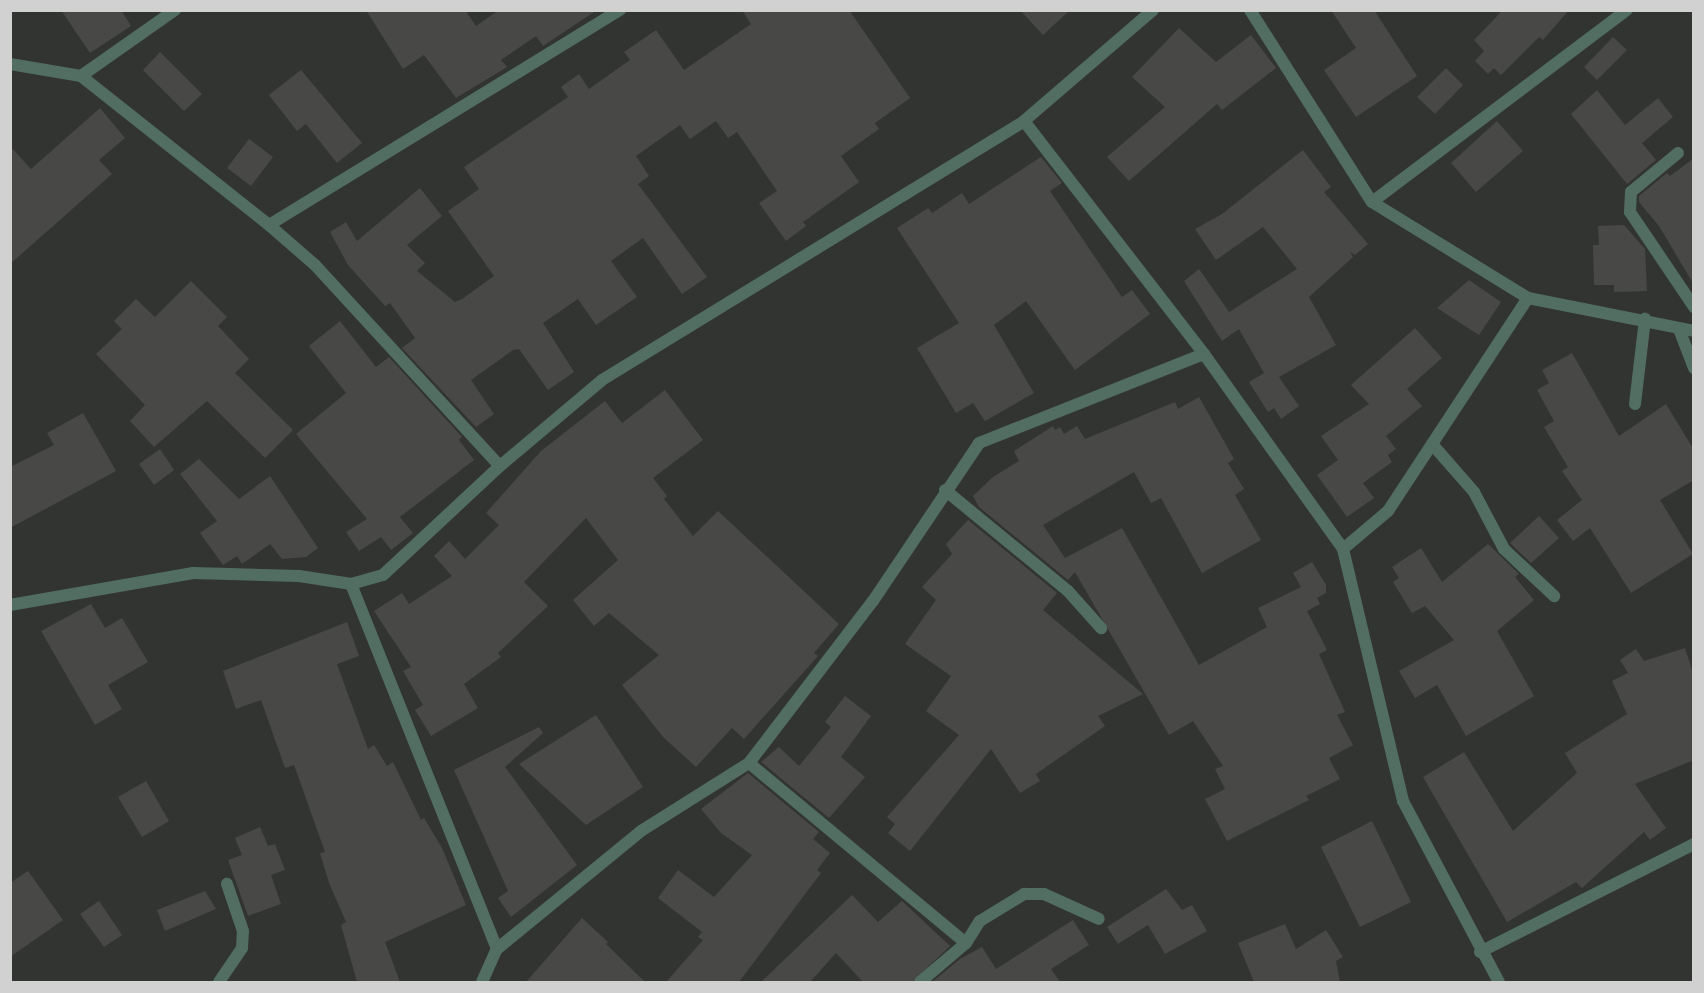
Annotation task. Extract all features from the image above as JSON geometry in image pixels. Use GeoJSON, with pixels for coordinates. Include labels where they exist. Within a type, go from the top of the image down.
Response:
{"type":"FeatureCollection","features":[{"type":"Feature","properties":{"kind":"street"},"geometry":{"type":"LineString","coordinates":[[81,76],[175,10]]}},
{"type":"Feature","properties":{"kind":"street"},"geometry":{"type":"LineString","coordinates":[[269,225],[620,10]]}},
{"type":"Feature","properties":{"kind":"street"},"geometry":{"type":"LineString","coordinates":[[10,604],[193,573],[299,576],[351,584],[383,575],[500,466],[602,380],[1024,121],[1153,10]]}},
{"type":"Feature","properties":{"kind":"street"},"geometry":{"type":"LineString","coordinates":[[1250,10],[1372,202],[1528,298],[1646,319],[1694,331]]}},
{"type":"Feature","properties":{"kind":"street"},"geometry":{"type":"LineString","coordinates":[[1372,202],[1627,10]]}},
{"type":"Feature","properties":{"kind":"street"},"geometry":{"type":"LineString","coordinates":[[10,64],[81,76],[269,225],[315,265],[500,466]]}},
{"type":"Feature","properties":{"kind":"street"},"geometry":{"type":"LineString","coordinates":[[1024,121],[1204,354],[1343,549],[1403,801],[1480,952],[1499,982]]}},
{"type":"Feature","properties":{"kind":"street"},"geometry":{"type":"LineString","coordinates":[[1678,153],[1631,192],[1630,212],[1694,307]]}},
{"type":"Feature","properties":{"kind":"street"},"geometry":{"type":"LineString","coordinates":[[1343,549],[1388,511],[1528,298]]}},
{"type":"Feature","properties":{"kind":"street"},"geometry":{"type":"LineString","coordinates":[[1635,404],[1646,319]]}},
{"type":"Feature","properties":{"kind":"street"},"geometry":{"type":"LineString","coordinates":[[1679,329],[1694,368]]}},
{"type":"Feature","properties":{"kind":"street"},"geometry":{"type":"LineString","coordinates":[[482,982],[497,949],[641,831],[749,763],[873,601],[945,490],[979,443],[1204,354]]}},
{"type":"Feature","properties":{"kind":"street"},"geometry":{"type":"LineString","coordinates":[[1432,444],[1474,492],[1504,549],[1554,596]]}},
{"type":"Feature","properties":{"kind":"street"},"geometry":{"type":"LineString","coordinates":[[945,490],[1068,591],[1101,628]]}},
{"type":"Feature","properties":{"kind":"street"},"geometry":{"type":"LineString","coordinates":[[351,584],[497,949]]}},
{"type":"Feature","properties":{"kind":"street"},"geometry":{"type":"LineString","coordinates":[[749,763],[966,943]]}},
{"type":"Feature","properties":{"kind":"street"},"geometry":{"type":"LineString","coordinates":[[1480,952],[1694,844]]}},
{"type":"Feature","properties":{"kind":"street"},"geometry":{"type":"LineString","coordinates":[[219,982],[242,948],[243,931],[227,884]]}},
{"type":"Feature","properties":{"kind":"street"},"geometry":{"type":"LineString","coordinates":[[920,982],[966,943],[980,921],[1024,894],[1044,894],[1099,919]]}},
{"type":"Feature","properties":{"kind":"building"},"geometry":{"type":"Polygon","coordinates":[[[61,10],[121,10],[131,26],[90,53],[61,10]]]}},
{"type":"Feature","properties":{"kind":"building"},"geometry":{"type":"Polygon","coordinates":[[[366,10],[465,10],[476,26],[499,10],[597,10],[543,46],[536,36],[501,60],[507,67],[456,98],[424,55],[403,69],[366,10]]]}},
{"type":"Feature","properties":{"kind":"building"},"geometry":{"type":"Polygon","coordinates":[[[742,10],[849,10],[910,98],[875,123],[879,129],[841,156],[859,182],[803,222],[806,226],[786,241],[759,203],[777,191],[737,132],[728,138],[716,121],[690,139],[680,125],[636,156],[649,176],[638,184],[707,277],[682,294],[643,238],[611,261],[637,297],[596,325],[578,299],[543,323],[574,372],[548,390],[519,349],[513,350],[471,380],[494,414],[476,427],[402,348],[415,338],[390,303],[385,306],[348,265],[330,232],[346,222],[357,241],[420,188],[442,216],[407,245],[425,263],[417,271],[455,302],[462,299],[494,276],[448,211],[479,189],[464,167],[568,97],[561,87],[579,74],[589,89],[630,60],[624,52],[656,30],[684,70],[751,24],[742,10]]]}},
{"type":"Feature","properties":{"kind":"building"},"geometry":{"type":"Polygon","coordinates":[[[1020,10],[1070,10],[1043,35],[1020,10]]]}},
{"type":"Feature","properties":{"kind":"building"},"geometry":{"type":"Polygon","coordinates":[[[1331,10],[1374,10],[1417,76],[1356,117],[1324,70],[1356,48],[1331,10]]]}},
{"type":"Feature","properties":{"kind":"building"},"geometry":{"type":"Polygon","coordinates":[[[1503,10],[1569,10],[1543,40],[1539,37],[1501,75],[1494,68],[1488,74],[1475,61],[1484,51],[1474,40],[1503,10]]]}},
{"type":"Feature","properties":{"kind":"building"},"geometry":{"type":"Polygon","coordinates":[[[1179,28],[1216,62],[1251,35],[1276,68],[1222,110],[1217,104],[1129,181],[1107,157],[1165,107],[1132,77],[1179,28]]]}},
{"type":"Feature","properties":{"kind":"building"},"geometry":{"type":"Polygon","coordinates":[[[1613,37],[1627,50],[1597,80],[1584,67],[1613,37]]]}},
{"type":"Feature","properties":{"kind":"building"},"geometry":{"type":"Polygon","coordinates":[[[160,52],[202,94],[184,111],[143,70],[160,52]]]}},
{"type":"Feature","properties":{"kind":"building"},"geometry":{"type":"Polygon","coordinates":[[[1446,68],[1463,85],[1435,114],[1417,97],[1446,68]]]}},
{"type":"Feature","properties":{"kind":"building"},"geometry":{"type":"Polygon","coordinates":[[[301,70],[362,143],[337,163],[306,124],[297,131],[269,95],[301,70]]]}},
{"type":"Feature","properties":{"kind":"building"},"geometry":{"type":"Polygon","coordinates":[[[1597,90],[1625,125],[1658,98],[1673,117],[1642,143],[1656,160],[1627,184],[1571,114],[1597,90]]]}},
{"type":"Feature","properties":{"kind":"building"},"geometry":{"type":"Polygon","coordinates":[[[100,108],[125,138],[99,160],[112,174],[10,264],[10,146],[31,169],[100,108]]]}},
{"type":"Feature","properties":{"kind":"building"},"geometry":{"type":"Polygon","coordinates":[[[1497,121],[1523,151],[1476,192],[1451,163],[1497,121]]]}},
{"type":"Feature","properties":{"kind":"building"},"geometry":{"type":"Polygon","coordinates":[[[249,139],[273,157],[251,186],[227,168],[249,139]]]}},
{"type":"Feature","properties":{"kind":"building"},"geometry":{"type":"Polygon","coordinates":[[[1303,150],[1331,187],[1324,192],[1368,244],[1355,255],[1350,252],[1353,257],[1309,297],[1336,345],[1279,377],[1299,406],[1281,419],[1274,408],[1268,412],[1249,382],[1264,373],[1239,329],[1222,341],[1184,281],[1199,269],[1229,312],[1297,269],[1263,227],[1216,260],[1195,229],[1222,214],[1303,150]]]}},
{"type":"Feature","properties":{"kind":"building"},"geometry":{"type":"Polygon","coordinates":[[[1041,157],[1062,183],[1050,191],[1122,297],[1132,290],[1150,314],[1075,370],[1026,301],[994,325],[1034,393],[985,421],[973,403],[956,413],[917,348],[959,323],[897,228],[928,208],[932,213],[962,193],[969,204],[1041,157]]]}},
{"type":"Feature","properties":{"kind":"building"},"geometry":{"type":"Polygon","coordinates":[[[1694,158],[1694,285],[1659,226],[1639,202],[1639,196],[1667,173],[1670,176],[1694,158]]]}},
{"type":"Feature","properties":{"kind":"building"},"geometry":{"type":"Polygon","coordinates":[[[1624,225],[1645,249],[1647,291],[1614,292],[1614,285],[1594,285],[1593,245],[1599,245],[1598,226],[1624,225]]]}},
{"type":"Feature","properties":{"kind":"building"},"geometry":{"type":"Polygon","coordinates":[[[1469,280],[1501,302],[1479,335],[1437,308],[1469,280]]]}},
{"type":"Feature","properties":{"kind":"building"},"geometry":{"type":"Polygon","coordinates":[[[191,281],[227,317],[218,326],[249,359],[235,373],[293,430],[265,458],[207,401],[154,447],[130,421],[145,405],[96,354],[122,329],[114,321],[136,299],[155,317],[191,281]]]}},
{"type":"Feature","properties":{"kind":"building"},"geometry":{"type":"Polygon","coordinates":[[[340,321],[376,367],[389,357],[462,437],[459,440],[474,460],[400,517],[413,533],[391,550],[381,537],[359,551],[346,532],[367,519],[296,434],[346,393],[309,346],[340,321]]]}},
{"type":"Feature","properties":{"kind":"building"},"geometry":{"type":"Polygon","coordinates":[[[1415,328],[1442,358],[1407,389],[1422,406],[1386,436],[1396,449],[1388,455],[1392,462],[1363,483],[1374,498],[1347,517],[1317,475],[1338,460],[1321,436],[1369,404],[1351,385],[1415,328]]]}},
{"type":"Feature","properties":{"kind":"building"},"geometry":{"type":"Polygon","coordinates":[[[1572,353],[1619,436],[1666,404],[1694,450],[1694,480],[1660,500],[1693,554],[1631,593],[1590,528],[1573,541],[1557,520],[1582,500],[1562,471],[1568,467],[1544,427],[1554,421],[1537,390],[1549,383],[1542,370],[1572,353]]]}},
{"type":"Feature","properties":{"kind":"building"},"geometry":{"type":"Polygon","coordinates":[[[665,390],[703,440],[653,478],[667,496],[664,499],[693,536],[718,511],[839,624],[814,653],[818,656],[744,739],[732,728],[696,767],[663,737],[622,685],[659,655],[609,613],[594,626],[573,600],[618,560],[586,518],[524,582],[548,606],[498,653],[501,657],[464,684],[478,708],[431,736],[415,710],[423,705],[403,671],[411,667],[374,611],[402,593],[409,604],[452,576],[434,556],[449,541],[465,559],[499,525],[486,513],[541,451],[605,401],[622,423],[665,390]]]}},
{"type":"Feature","properties":{"kind":"building"},"geometry":{"type":"Polygon","coordinates":[[[1199,397],[1234,459],[1228,463],[1244,489],[1235,495],[1261,540],[1202,573],[1161,498],[1151,503],[1134,472],[1043,525],[1065,558],[1122,528],[1199,665],[1267,627],[1258,608],[1301,587],[1293,573],[1312,562],[1326,585],[1326,593],[1317,598],[1320,604],[1307,611],[1327,650],[1319,654],[1345,712],[1337,715],[1353,745],[1329,758],[1340,779],[1306,796],[1309,800],[1227,841],[1205,799],[1225,789],[1215,769],[1223,766],[1193,721],[1169,735],[1075,572],[1068,580],[979,507],[973,496],[993,477],[1019,461],[1014,451],[1053,426],[1055,430],[1060,427],[1064,434],[1077,426],[1085,439],[1175,402],[1178,409],[1199,397]]]}},
{"type":"Feature","properties":{"kind":"building"},"geometry":{"type":"Polygon","coordinates":[[[83,413],[116,471],[10,528],[10,467],[54,445],[47,433],[83,413]]]}},
{"type":"Feature","properties":{"kind":"building"},"geometry":{"type":"Polygon","coordinates":[[[160,449],[174,470],[154,485],[139,464],[160,449]]]}},
{"type":"Feature","properties":{"kind":"building"},"geometry":{"type":"Polygon","coordinates":[[[199,459],[239,499],[270,476],[318,548],[306,557],[282,559],[270,544],[242,564],[237,556],[223,565],[200,533],[217,521],[180,474],[199,459]]]}},
{"type":"Feature","properties":{"kind":"building"},"geometry":{"type":"Polygon","coordinates":[[[1539,516],[1559,538],[1531,563],[1510,543],[1539,516]]]}},
{"type":"Feature","properties":{"kind":"building"},"geometry":{"type":"Polygon","coordinates":[[[968,520],[1057,593],[1043,610],[1143,694],[1098,716],[1105,726],[1036,774],[1040,781],[1020,793],[991,749],[910,851],[888,833],[895,824],[887,817],[959,735],[926,711],[951,676],[905,644],[936,600],[922,587],[952,554],[946,544],[968,520]]]}},
{"type":"Feature","properties":{"kind":"building"},"geometry":{"type":"Polygon","coordinates":[[[1488,544],[1519,574],[1515,577],[1534,600],[1497,631],[1534,696],[1466,736],[1437,685],[1415,698],[1399,671],[1454,640],[1425,606],[1412,613],[1393,582],[1399,578],[1392,567],[1421,548],[1442,582],[1488,544]]]}},
{"type":"Feature","properties":{"kind":"building"},"geometry":{"type":"Polygon","coordinates":[[[91,604],[105,628],[122,618],[148,662],[108,685],[122,709],[95,725],[41,631],[91,604]]]}},
{"type":"Feature","properties":{"kind":"building"},"geometry":{"type":"Polygon","coordinates":[[[347,622],[359,656],[337,664],[368,749],[374,745],[387,766],[393,762],[421,820],[424,818],[442,848],[466,905],[385,942],[400,982],[357,982],[341,925],[346,922],[329,883],[320,853],[325,852],[294,765],[285,768],[261,700],[236,709],[223,671],[347,622]]]}},
{"type":"Feature","properties":{"kind":"building"},"geometry":{"type":"Polygon","coordinates":[[[1685,648],[1694,676],[1694,760],[1635,784],[1666,828],[1650,840],[1644,832],[1582,888],[1576,882],[1507,922],[1423,777],[1464,752],[1513,831],[1577,773],[1565,753],[1627,714],[1612,681],[1628,673],[1620,660],[1636,649],[1644,661],[1685,648]]]}},
{"type":"Feature","properties":{"kind":"building"},"geometry":{"type":"Polygon","coordinates":[[[845,696],[871,716],[841,757],[865,777],[829,818],[761,762],[779,747],[799,766],[831,727],[825,722],[845,696]]]}},
{"type":"Feature","properties":{"kind":"building"},"geometry":{"type":"Polygon","coordinates":[[[596,715],[643,787],[586,825],[519,764],[596,715]]]}},
{"type":"Feature","properties":{"kind":"building"},"geometry":{"type":"Polygon","coordinates":[[[539,727],[543,733],[505,767],[577,865],[511,917],[498,898],[508,891],[454,770],[539,727]]]}},
{"type":"Feature","properties":{"kind":"building"},"geometry":{"type":"Polygon","coordinates":[[[748,773],[819,832],[813,839],[830,853],[817,870],[821,873],[739,982],[666,982],[703,940],[698,937],[702,932],[658,898],[678,870],[714,897],[752,855],[721,833],[701,809],[748,773]]]}},
{"type":"Feature","properties":{"kind":"building"},"geometry":{"type":"Polygon","coordinates":[[[146,781],[169,821],[142,837],[118,797],[146,781]]]}},
{"type":"Feature","properties":{"kind":"building"},"geometry":{"type":"Polygon","coordinates":[[[1372,821],[1411,902],[1360,927],[1321,847],[1372,821]]]}},
{"type":"Feature","properties":{"kind":"building"},"geometry":{"type":"Polygon","coordinates":[[[260,827],[268,846],[275,844],[285,870],[271,875],[281,904],[248,916],[228,860],[242,855],[235,838],[260,827]]]}},
{"type":"Feature","properties":{"kind":"building"},"geometry":{"type":"Polygon","coordinates":[[[28,871],[63,920],[10,957],[10,883],[28,871]]]}},
{"type":"Feature","properties":{"kind":"building"},"geometry":{"type":"Polygon","coordinates":[[[1166,889],[1182,910],[1192,905],[1207,931],[1165,954],[1148,925],[1118,944],[1107,927],[1166,889]]]}},
{"type":"Feature","properties":{"kind":"building"},"geometry":{"type":"Polygon","coordinates":[[[205,891],[216,909],[165,931],[157,910],[205,891]]]}},
{"type":"Feature","properties":{"kind":"building"},"geometry":{"type":"Polygon","coordinates":[[[852,895],[878,922],[902,901],[950,946],[912,982],[863,982],[836,953],[810,982],[761,982],[852,895]]]}},
{"type":"Feature","properties":{"kind":"building"},"geometry":{"type":"Polygon","coordinates":[[[99,901],[122,935],[104,947],[80,914],[99,901]]]}},
{"type":"Feature","properties":{"kind":"building"},"geometry":{"type":"Polygon","coordinates":[[[582,918],[608,942],[606,944],[645,982],[526,982],[582,918]]]}},
{"type":"Feature","properties":{"kind":"building"},"geometry":{"type":"Polygon","coordinates":[[[1073,920],[1089,945],[1051,969],[1060,982],[932,982],[960,959],[982,947],[996,969],[1073,920]]]}},
{"type":"Feature","properties":{"kind":"building"},"geometry":{"type":"Polygon","coordinates":[[[1285,924],[1296,949],[1326,930],[1343,957],[1336,961],[1340,982],[1254,982],[1238,943],[1285,924]]]}}]}
